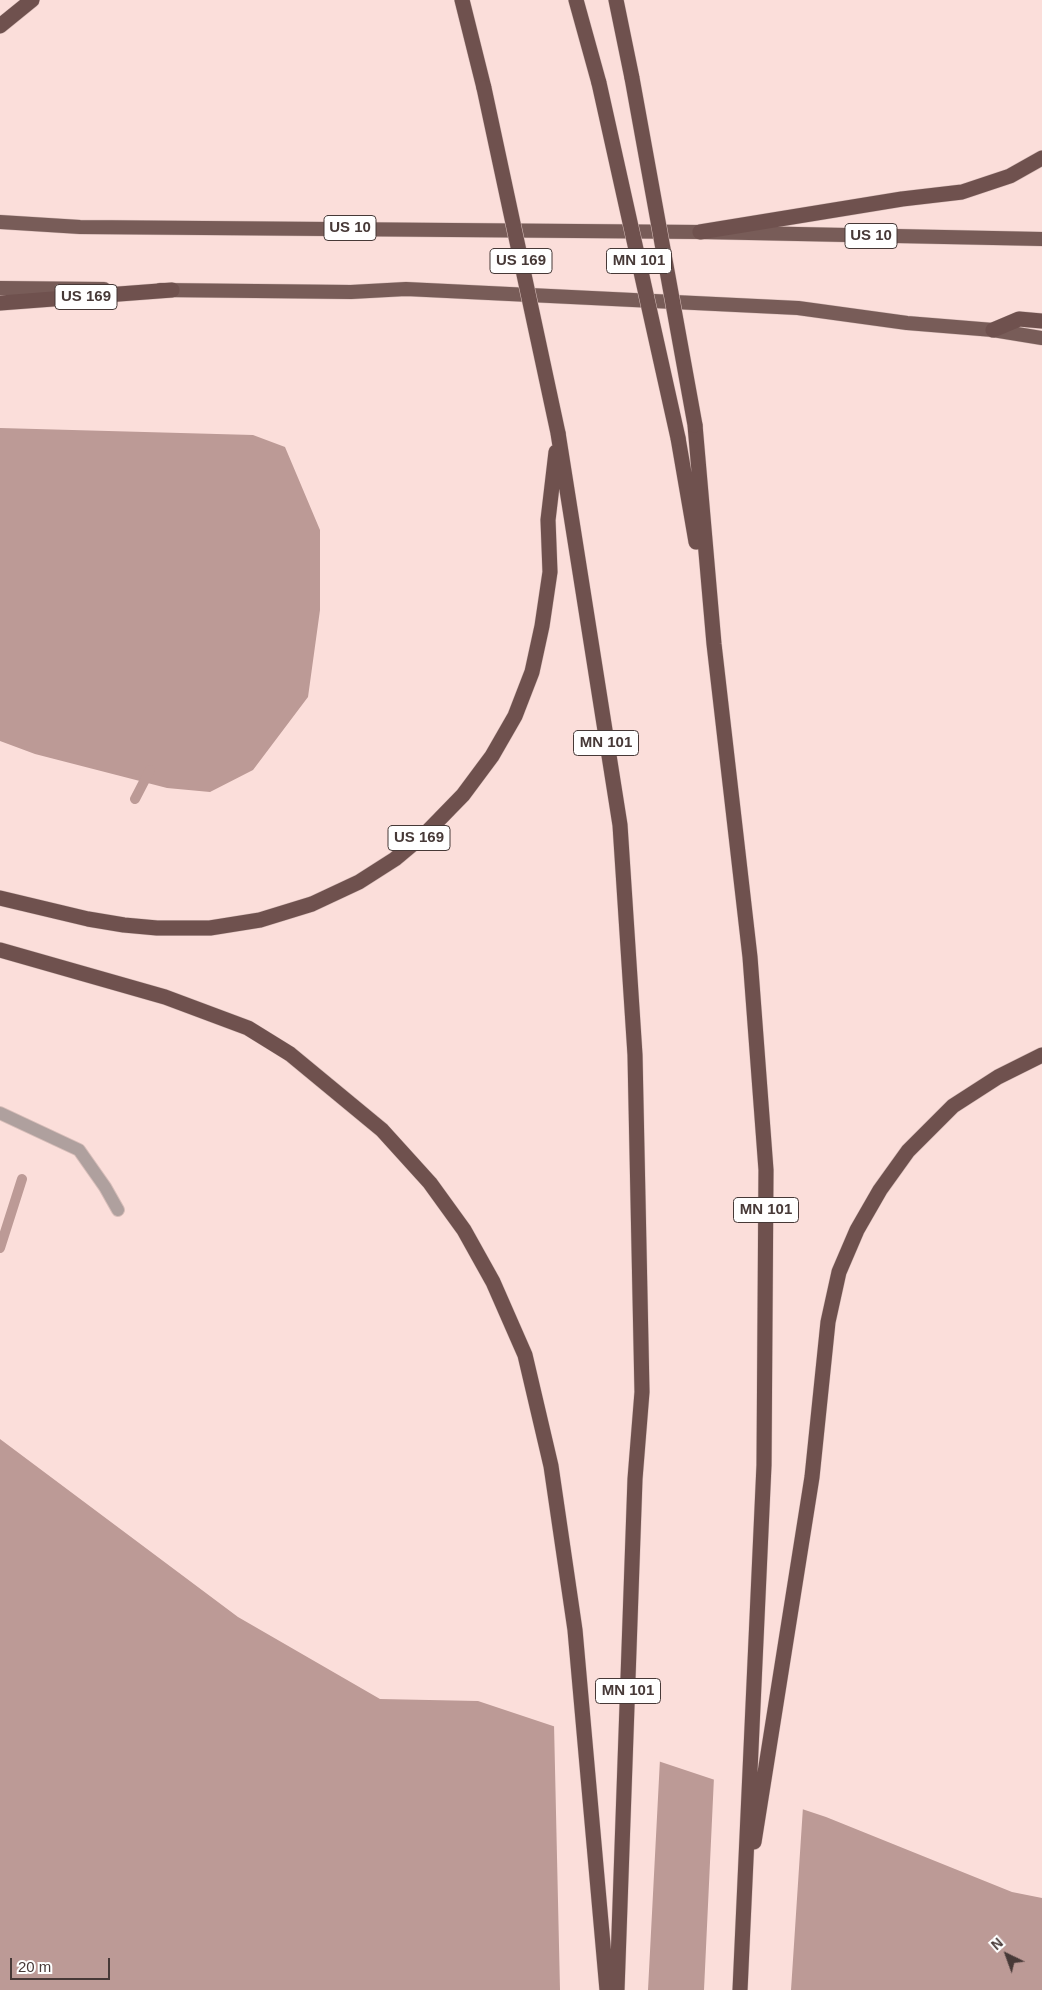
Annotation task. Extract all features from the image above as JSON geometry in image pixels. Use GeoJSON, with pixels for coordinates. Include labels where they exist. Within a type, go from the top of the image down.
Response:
{"type":"FeatureCollection","features":[{"type":"Feature","properties":{"kind":"highway"},"geometry":{"type":"LineString","coordinates":[[0,26],[32,0]]}},
{"type":"Feature","properties":{"kind":"highway","name":"US 169"},"geometry":{"type":"LineString","coordinates":[[0,898],[88,919],[157,928],[210,928],[260,920],[312,904],[359,882],[395,859],[426,833],[463,795],[492,756],[515,716],[532,672],[550,572],[548,520],[558,433],[484,88],[462,0]]}},
{"type":"Feature","properties":{"kind":"highway","name":"MN 101"},"geometry":{"type":"LineString","coordinates":[[576,0],[599,83],[678,438],[714,644],[750,957],[766,1170],[764,1464],[740,1990]]}},
{"type":"Feature","properties":{"kind":"highway"},"geometry":{"type":"LineString","coordinates":[[616,0],[695,425],[714,644]]}},
{"type":"Feature","properties":{"kind":"highway"},"geometry":{"type":"LineString","coordinates":[[700,232],[902,199],[962,192],[1010,176],[1042,158]]}},
{"type":"Feature","properties":{"kind":"highway","name":"US 10"},"geometry":{"type":"LineString","coordinates":[[0,222],[80,226],[700,232],[1042,239]]}},
{"type":"Feature","properties":{"kind":"highway"},"geometry":{"type":"LineString","coordinates":[[0,288],[352,292],[406,289],[482,292],[798,308],[907,324],[993,330],[1042,338]]}},
{"type":"Feature","properties":{"kind":"highway","name":"US 169"},"geometry":{"type":"LineString","coordinates":[[0,303],[172,290]]}},
{"type":"Feature","properties":{"kind":"highway"},"geometry":{"type":"LineString","coordinates":[[993,330],[1019,319],[1042,321]]}},
{"type":"Feature","properties":{"kind":"highway","name":"MN 101"},"geometry":{"type":"LineString","coordinates":[[558,433],[620,826],[635,1074],[642,1392],[635,1479],[617,1990]]}},
{"type":"Feature","properties":{"kind":"highway"},"geometry":{"type":"LineString","coordinates":[[0,950],[156,994],[210,1012],[257,1033],[290,1054],[382,1130],[430,1183],[464,1230],[514,1325],[535,1391],[551,1466],[575,1630],[606,1990]]}},
{"type":"Feature","properties":{"kind":"highway"},"geometry":{"type":"LineString","coordinates":[[743,1917],[812,1477],[828,1322],[839,1272],[857,1230],[880,1190],[908,1151],[953,1106],[998,1077],[1042,1055]]}},
{"type":"Feature","properties":{"kind":"lane"},"geometry":{"type":"LineString","coordinates":[[0,1113],[79,1150],[105,1187],[118,1210]]}},
{"type":"Feature","properties":{"kind":"shaded area"},"geometry":{"type":"Polygon","coordinates":[[[0,428],[253,435],[285,447],[320,530],[320,610],[308,697],[253,770],[210,792],[167,788],[35,754],[0,741],[0,428]]]}},
{"type":"Feature","properties":{"kind":"shaded area"},"geometry":{"type":"Polygon","coordinates":[[[0,1439],[238,1617],[380,1699],[478,1701],[826,1817],[1012,1892],[1042,1898],[1042,1990],[0,1990],[0,1439]]]}},
{"type":"Feature","properties":{"kind":"pier"},"geometry":{"type":"Polygon","coordinates":[[[554,1724],[660,1759],[648,1990],[560,1990],[554,1724]]]}},
{"type":"Feature","properties":{"kind":"pier"},"geometry":{"type":"Polygon","coordinates":[[[714,1777],[803,1807],[791,1990],[704,1990],[714,1777]]]}},
{"type":"Feature","properties":{"kind":"waterway"},"geometry":{"type":"LineString","coordinates":[[135,799],[150,770]]}},
{"type":"Feature","properties":{"kind":"waterway"},"geometry":{"type":"LineString","coordinates":[[0,1248],[22,1179]]}}]}
